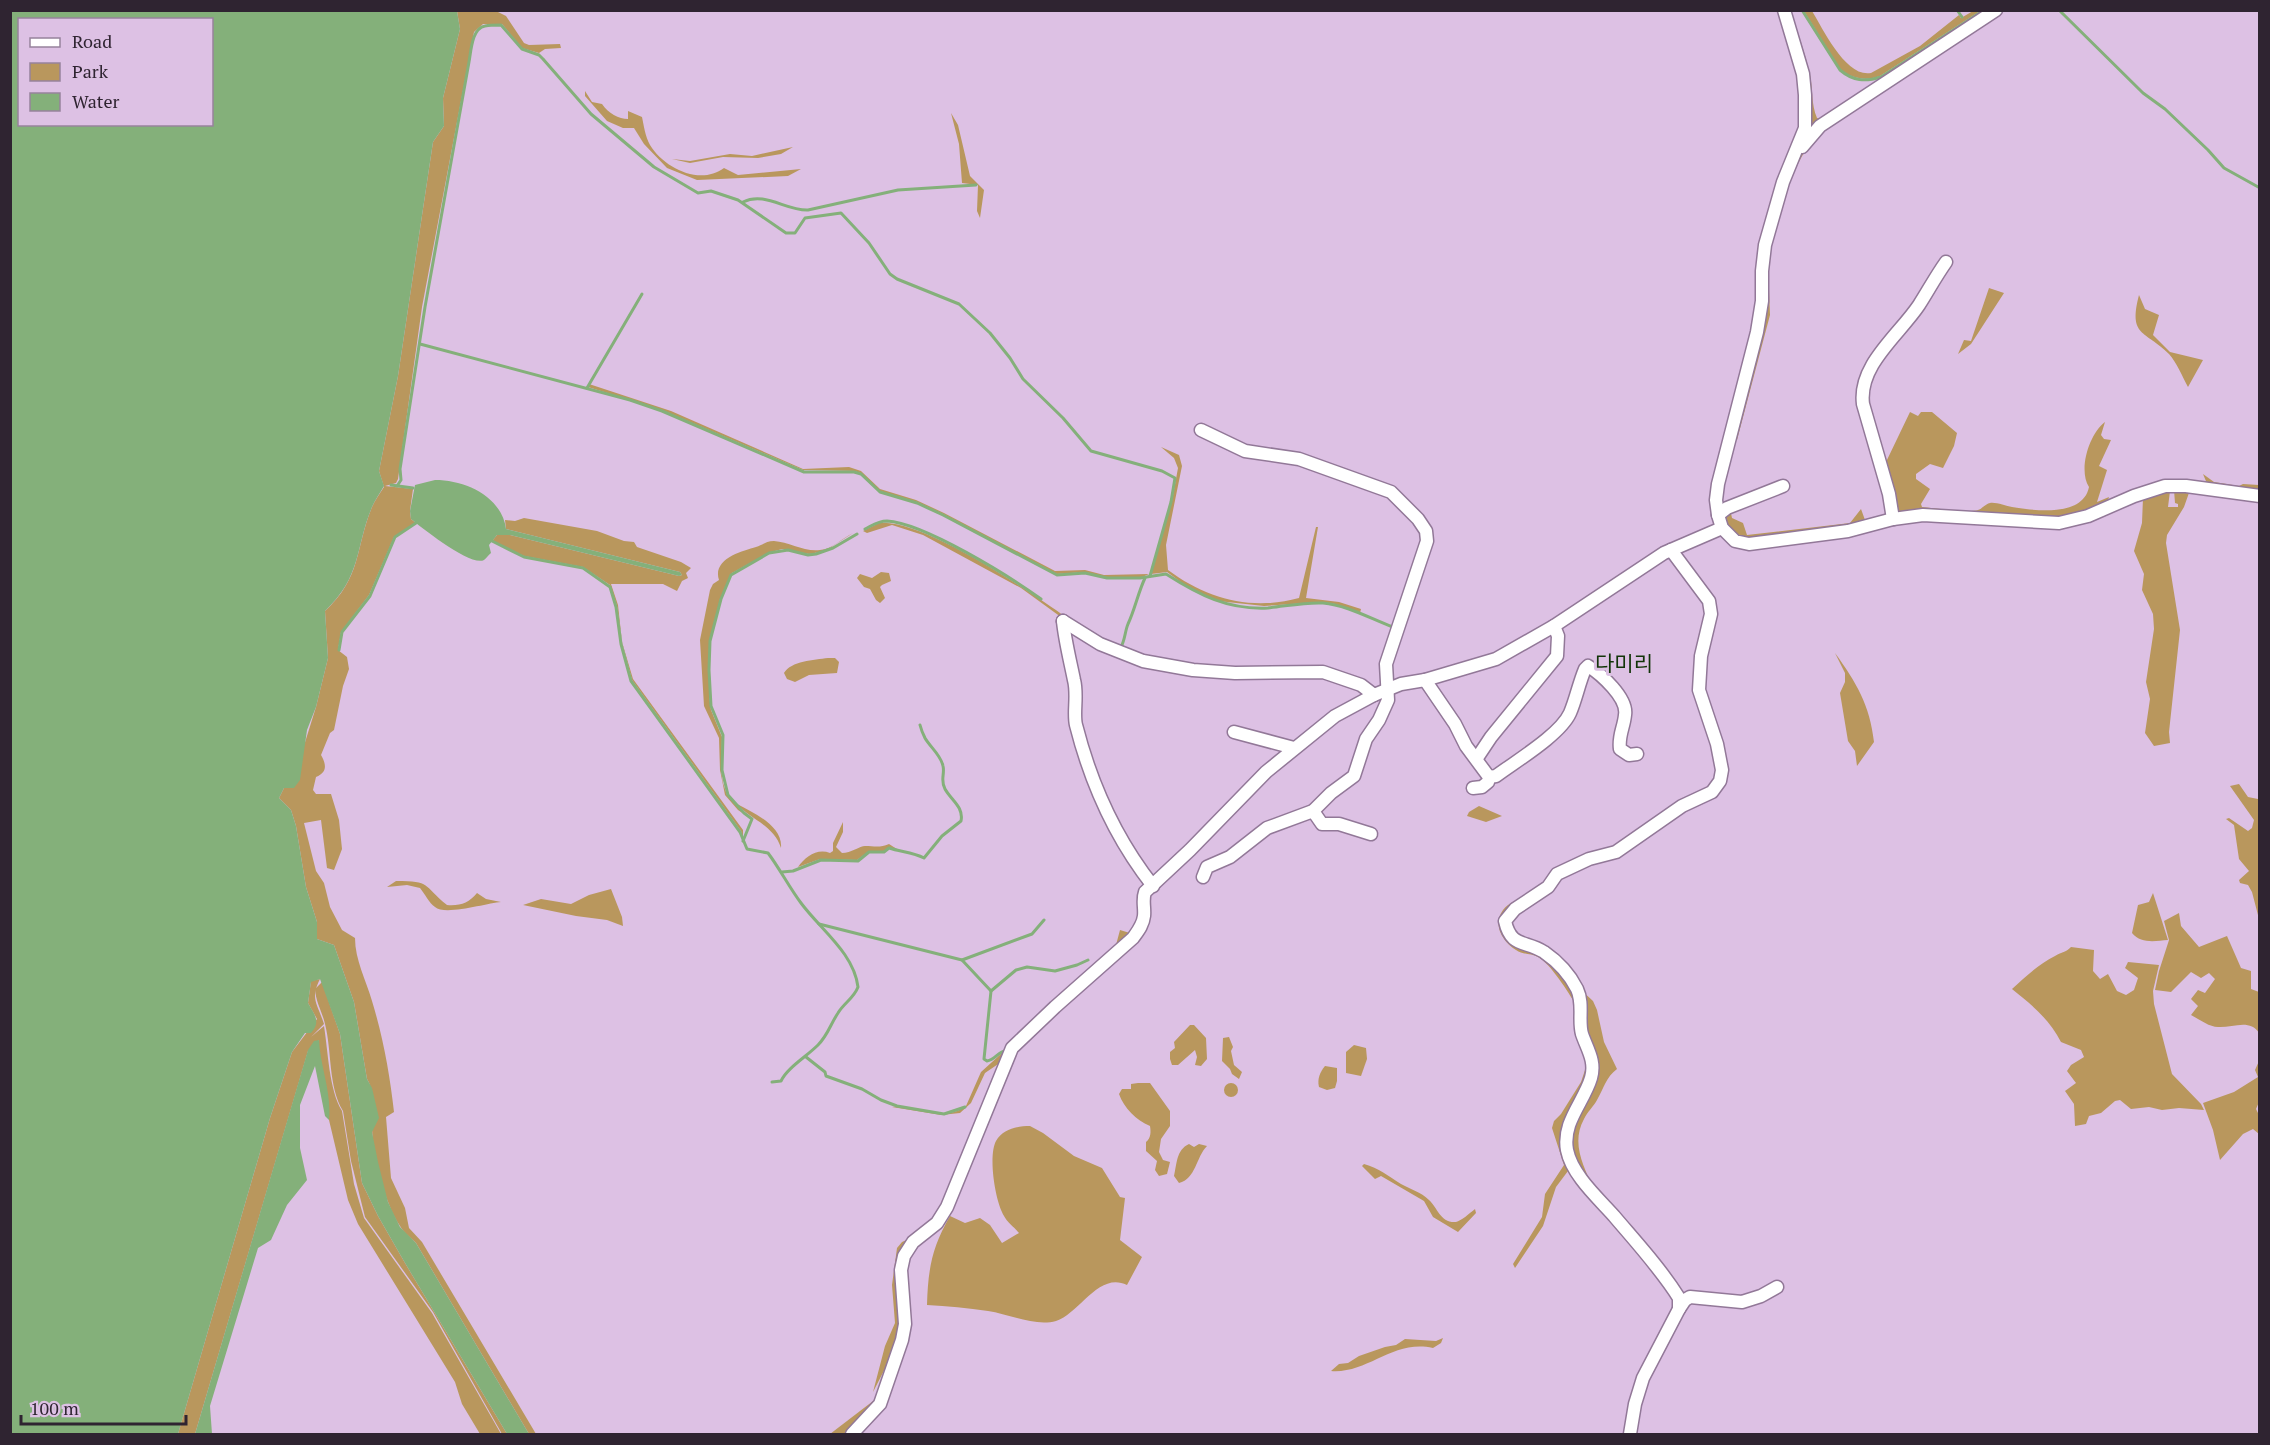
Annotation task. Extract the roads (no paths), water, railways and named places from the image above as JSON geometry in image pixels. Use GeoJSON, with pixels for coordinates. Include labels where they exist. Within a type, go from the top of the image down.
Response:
{"type":"FeatureCollection","features":[{"type":"Feature","properties":{"kind":"street"},"geometry":{"type":"LineString","coordinates":[[1784,10],[1797,50],[1805,95],[1805,128],[1797,153],[1783,182],[1765,245],[1762,301],[1757,332],[1718,484],[1720,521],[1735,541],[1749,544],[1848,531],[1893,519],[1923,515],[2059,523],[2088,516],[2134,496],[2165,486],[2186,486],[2259,496]]}},
{"type":"Feature","properties":{"kind":"street"},"geometry":{"type":"LineString","coordinates":[[1797,153],[1820,126],[1996,10]]}},
{"type":"Feature","properties":{"kind":"street"},"geometry":{"type":"LineString","coordinates":[[1893,519],[1889,494],[1863,404],[1864,382],[1879,356],[1920,304],[1946,262]]}},
{"type":"Feature","properties":{"kind":"street"},"geometry":{"type":"LineString","coordinates":[[1201,430],[1245,451],[1299,459],[1391,492],[1418,519],[1426,531],[1427,541],[1386,664],[1389,689],[1384,710],[1366,739],[1354,776],[1331,793],[1313,811],[1267,828],[1230,857],[1207,867],[1203,877]]}},
{"type":"Feature","properties":{"kind":"street"},"geometry":{"type":"LineString","coordinates":[[852,1434],[880,1404],[903,1340],[905,1324],[901,1270],[903,1256],[913,1242],[938,1222],[947,1208],[1012,1048],[1142,927],[1143,895],[1266,772],[1335,716],[1374,695],[1401,684],[1425,680],[1496,659],[1554,626],[1720,521],[1727,508],[1783,486]]}},
{"type":"Feature","properties":{"kind":"street"},"geometry":{"type":"LineString","coordinates":[[1671,550],[1709,601],[1711,614],[1701,656],[1699,690],[1717,744],[1722,770],[1720,781],[1712,792],[1683,806],[1616,852],[1589,859],[1557,874],[1548,887],[1515,909],[1505,921],[1509,935],[1515,940],[1543,951],[1564,969],[1577,989],[1581,1004],[1581,1032],[1593,1067],[1591,1078],[1569,1124],[1567,1150],[1580,1176],[1673,1288],[1679,1298],[1679,1309]]}},
{"type":"Feature","properties":{"kind":"street"},"geometry":{"type":"LineString","coordinates":[[1153,886],[1138,867],[1097,791],[1076,722],[1077,699],[1063,621],[1100,644],[1143,661],[1193,670],[1235,674],[1323,672],[1360,685],[1374,695]]}},
{"type":"Feature","properties":{"kind":"street"},"geometry":{"type":"LineString","coordinates":[[1477,758],[1491,737],[1557,656],[1558,636],[1554,626]]}},
{"type":"Feature","properties":{"kind":"street"},"geometry":{"type":"LineString","coordinates":[[1489,777],[1496,776],[1530,752],[1565,722],[1588,666],[1606,679],[1626,712],[1619,741],[1620,748],[1629,755],[1637,754]]}},
{"type":"Feature","properties":{"kind":"street"},"geometry":{"type":"LineString","coordinates":[[1425,680],[1455,723],[1466,746],[1489,777],[1488,782],[1482,787],[1473,788]]}},
{"type":"Feature","properties":{"kind":"street"},"geometry":{"type":"LineString","coordinates":[[1234,732],[1294,747]]}},
{"type":"Feature","properties":{"kind":"street"},"geometry":{"type":"LineString","coordinates":[[1313,811],[1322,824],[1339,824],[1371,834]]}},
{"type":"Feature","properties":{"kind":"street"},"geometry":{"type":"LineString","coordinates":[[1630,1434],[1635,1404],[1643,1378],[1685,1300],[1690,1297],[1743,1302],[1777,1287]]}},
{"type":"Feature","properties":{"kind":"water"},"geometry":{"type":"Polygon","coordinates":[[[10,11],[457,11],[460,29],[443,98],[444,126],[433,142],[398,376],[379,471],[384,486],[372,507],[352,574],[346,586],[325,611],[328,658],[316,707],[307,730],[300,780],[294,788],[284,788],[279,798],[291,810],[296,826],[306,887],[317,922],[317,939],[334,945],[354,1002],[367,1079],[372,1088],[379,1118],[372,1132],[388,1202],[400,1227],[416,1243],[529,1434],[507,1434],[405,1263],[362,1183],[340,1034],[320,979],[311,982],[308,1003],[315,1015],[316,1025],[311,1033],[305,1033],[292,1052],[270,1118],[178,1434],[11,1434],[10,11]]]}},
{"type":"Feature","properties":{"kind":"water"},"geometry":{"type":"Polygon","coordinates":[[[435,480],[459,483],[481,492],[498,508],[506,529],[680,572],[682,575],[510,535],[497,535],[489,545],[491,553],[484,560],[469,558],[447,546],[411,519],[410,511],[415,485],[435,480]]]}},
{"type":"Feature","properties":{"kind":"water"},"geometry":{"type":"Polygon","coordinates":[[[319,1040],[329,1100],[329,1120],[325,1116],[315,1066],[300,1105],[300,1148],[307,1180],[287,1205],[271,1240],[258,1248],[210,1406],[212,1434],[195,1434],[308,1050],[314,1041],[319,1040]]]}},
{"type":"Feature","properties":{"kind":"waterway"},"geometry":{"type":"LineString","coordinates":[[1802,10],[1840,70],[1854,78],[1864,80],[1881,77],[1984,10]]}},
{"type":"Feature","properties":{"kind":"waterway"},"geometry":{"type":"LineString","coordinates":[[1957,10],[1962,17]]}},
{"type":"Feature","properties":{"kind":"waterway"},"geometry":{"type":"LineString","coordinates":[[2059,10],[2143,93],[2165,109],[2208,150],[2224,168],[2260,188]]}},
{"type":"Feature","properties":{"kind":"waterway"},"geometry":{"type":"LineString","coordinates":[[397,486],[401,480],[400,469],[425,307],[472,46],[475,35],[481,28],[501,25],[522,49],[539,55],[591,114],[654,167],[698,193],[711,191],[738,200],[786,233],[795,233],[805,218],[841,213],[869,243],[890,274],[959,304],[990,333],[1023,379],[1063,418],[1091,451],[1162,471],[1175,478],[1171,502],[1150,576]]}},
{"type":"Feature","properties":{"kind":"waterway"},"geometry":{"type":"LineString","coordinates":[[743,202],[759,199],[808,210],[898,190],[976,185]]}},
{"type":"Feature","properties":{"kind":"waterway"},"geometry":{"type":"LineString","coordinates":[[587,388],[642,294]]}},
{"type":"Feature","properties":{"kind":"waterway"},"geometry":{"type":"LineString","coordinates":[[420,344],[630,400],[662,411],[804,472],[861,474],[880,492],[917,503],[943,515],[1057,575],[1085,573],[1107,578],[1140,578],[1166,574],[1202,595],[1227,604],[1253,608],[1332,604],[1393,627]]}},
{"type":"Feature","properties":{"kind":"waterway"},"geometry":{"type":"LineString","coordinates":[[391,485],[413,488]]}},
{"type":"Feature","properties":{"kind":"waterway"},"geometry":{"type":"LineString","coordinates":[[865,529],[878,522],[887,521],[922,531],[966,552],[1041,599]]}},
{"type":"Feature","properties":{"kind":"waterway"},"geometry":{"type":"LineString","coordinates":[[339,650],[342,632],[370,596],[395,537],[416,523]]}},
{"type":"Feature","properties":{"kind":"waterway"},"geometry":{"type":"LineString","coordinates":[[743,841],[752,819],[728,795],[722,770],[723,735],[711,706],[710,641],[721,599],[731,575],[769,553],[788,550],[808,555],[816,554],[833,548],[857,534]]}},
{"type":"Feature","properties":{"kind":"waterway"},"geometry":{"type":"LineString","coordinates":[[492,541],[524,557],[583,568],[610,587],[631,681],[740,832],[747,849],[768,853],[801,903],[850,963],[858,987],[854,994],[840,1009],[818,1045],[792,1067],[781,1081],[772,1082]]}},
{"type":"Feature","properties":{"kind":"waterway"},"geometry":{"type":"LineString","coordinates":[[1121,647],[1145,578]]}},
{"type":"Feature","properties":{"kind":"waterway"},"geometry":{"type":"LineString","coordinates":[[782,872],[793,871],[821,860],[858,861],[869,852],[884,852],[889,848],[924,858],[942,836],[961,821],[961,812],[944,786],[942,762],[925,738],[920,725]]}},
{"type":"Feature","properties":{"kind":"waterway"},"geometry":{"type":"LineString","coordinates":[[962,960],[1032,934],[1044,920]]}},
{"type":"Feature","properties":{"kind":"waterway"},"geometry":{"type":"LineString","coordinates":[[819,924],[962,960],[991,991],[984,1059],[990,1060],[1005,1051]]}},
{"type":"Feature","properties":{"kind":"waterway"},"geometry":{"type":"LineString","coordinates":[[991,991],[1016,970],[1027,967],[1055,971],[1088,960]]}},
{"type":"Feature","properties":{"kind":"waterway"},"geometry":{"type":"LineString","coordinates":[[806,1057],[825,1072],[826,1076],[862,1089],[897,1106],[944,1114],[965,1107]]}},
{"type":"Feature","properties":{"kind":"district","name":"다미리"},"geometry":{"type":"Point","coordinates":[1624,664]}}]}
